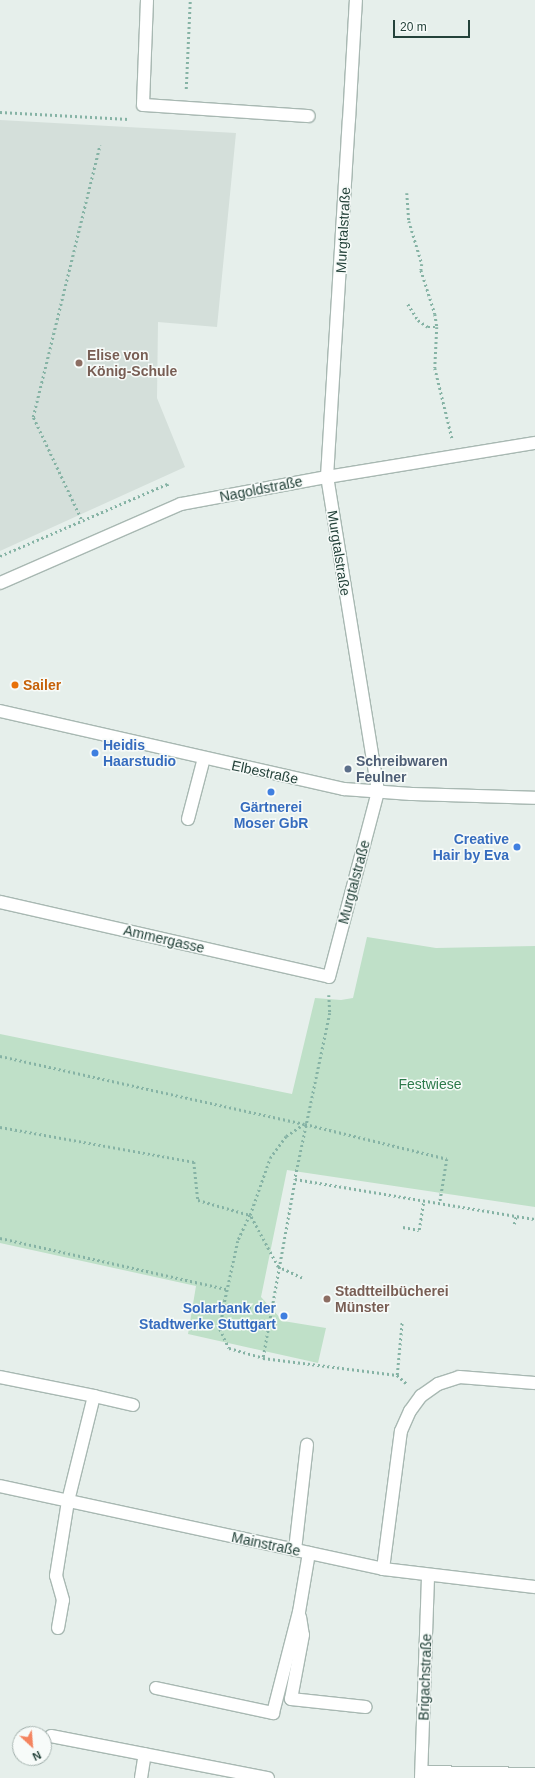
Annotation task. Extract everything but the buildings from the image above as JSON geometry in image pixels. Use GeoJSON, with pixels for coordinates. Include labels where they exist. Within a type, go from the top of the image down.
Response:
{"type":"FeatureCollection","features":[{"type":"Feature","properties":{"kind":"street"},"geometry":{"type":"LineString","coordinates":[[147,0],[143,105],[309,116]]}},
{"type":"Feature","properties":{"kind":"street","name":"Murgtalstraße"},"geometry":{"type":"LineString","coordinates":[[328,977],[378,791],[327,477],[356,0]]}},
{"type":"Feature","properties":{"kind":"street","name":"Nagoldstraße"},"geometry":{"type":"LineString","coordinates":[[0,583],[181,504],[327,477],[535,443]]}},
{"type":"Feature","properties":{"kind":"street","name":"Elbestraße"},"geometry":{"type":"LineString","coordinates":[[0,711],[344,789],[535,798]]}},
{"type":"Feature","properties":{"kind":"street"},"geometry":{"type":"LineString","coordinates":[[188,819],[204,758]]}},
{"type":"Feature","properties":{"kind":"street","name":"Ammergasse"},"geometry":{"type":"LineString","coordinates":[[0,902],[328,977]]}},
{"type":"Feature","properties":{"kind":"street"},"geometry":{"type":"LineString","coordinates":[[0,1377],[94,1396],[133,1406]]}},
{"type":"Feature","properties":{"kind":"street"},"geometry":{"type":"LineString","coordinates":[[383,1569],[402,1431],[410,1411],[421,1396],[438,1384],[459,1377],[535,1383]]}},
{"type":"Feature","properties":{"kind":"street"},"geometry":{"type":"LineString","coordinates":[[58,1628],[63,1600],[56,1576],[68,1501],[94,1396]]}},
{"type":"Feature","properties":{"kind":"street"},"geometry":{"type":"LineString","coordinates":[[295,1550],[307,1445]]}},
{"type":"Feature","properties":{"kind":"street","name":"Mainstraße"},"geometry":{"type":"LineString","coordinates":[[0,1486],[383,1569],[428,1576],[535,1587]]}},
{"type":"Feature","properties":{"kind":"street"},"geometry":{"type":"LineString","coordinates":[[156,1688],[273,1713],[299,1612],[309,1553]]}},
{"type":"Feature","properties":{"kind":"street","name":"Brigachstraße"},"geometry":{"type":"LineString","coordinates":[[422,1775],[428,1576]]}},
{"type":"Feature","properties":{"kind":"street"},"geometry":{"type":"LineString","coordinates":[[299,1612],[303,1635],[291,1699],[366,1707]]}},
{"type":"Feature","properties":{"kind":"street"},"geometry":{"type":"LineString","coordinates":[[52,1736],[268,1778]]}},
{"type":"Feature","properties":{"kind":"street"},"geometry":{"type":"LineString","coordinates":[[141,1778],[145,1754]]}},
{"type":"Feature","properties":{"kind":"street"},"geometry":{"type":"LineString","coordinates":[[422,1775],[535,1774]]}},
{"type":"Feature","properties":{"kind":"path"},"geometry":{"type":"LineString","coordinates":[[186,108],[190,0]]}},
{"type":"Feature","properties":{"kind":"path"},"geometry":{"type":"LineString","coordinates":[[81,519],[56,460],[33,417],[100,145]]}},
{"type":"Feature","properties":{"kind":"path"},"geometry":{"type":"LineString","coordinates":[[407,193],[409,222],[437,327],[435,368],[457,456]]}},
{"type":"Feature","properties":{"kind":"path"},"geometry":{"type":"LineString","coordinates":[[408,304],[418,320],[428,327],[437,327]]}},
{"type":"Feature","properties":{"kind":"path"},"geometry":{"type":"LineString","coordinates":[[0,556],[81,519],[167,484],[181,504]]}},
{"type":"Feature","properties":{"kind":"path"},"geometry":{"type":"LineString","coordinates":[[263,1358],[278,1267],[305,1124],[330,1013]]}},
{"type":"Feature","properties":{"kind":"path"},"geometry":{"type":"LineString","coordinates":[[0,1056],[305,1124],[447,1159],[440,1202]]}},
{"type":"Feature","properties":{"kind":"path"},"geometry":{"type":"LineString","coordinates":[[305,1124],[286,1136],[270,1158],[250,1215],[238,1241],[220,1329],[229,1348],[263,1358],[397,1375],[421,1396]]}},
{"type":"Feature","properties":{"kind":"path"},"geometry":{"type":"LineString","coordinates":[[0,1128],[194,1162],[198,1200],[250,1215],[278,1267],[302,1278]]}},
{"type":"Feature","properties":{"kind":"path"},"geometry":{"type":"LineString","coordinates":[[295,1179],[535,1219]]}},
{"type":"Feature","properties":{"kind":"path"},"geometry":{"type":"LineString","coordinates":[[403,1227],[419,1230],[424,1200]]}},
{"type":"Feature","properties":{"kind":"path"},"geometry":{"type":"LineString","coordinates":[[514,1224],[516,1216]]}},
{"type":"Feature","properties":{"kind":"path"},"geometry":{"type":"LineString","coordinates":[[0,1238],[227,1289]]}},
{"type":"Feature","properties":{"kind":"path"},"geometry":{"type":"LineString","coordinates":[[224,1305],[271,1308]]}},
{"type":"Feature","properties":{"kind":"path"},"geometry":{"type":"LineString","coordinates":[[397,1375],[402,1321]]}},
{"type":"Feature","properties":{"kind":"shaded area","name":"Elise von König-Schule"},"geometry":{"type":"Polygon","coordinates":[[[0,120],[236,133],[217,327],[158,322],[157,398],[185,467],[0,551],[0,120]]]}},
{"type":"Feature","properties":{"kind":"green space","name":"Festwiese"},"geometry":{"type":"Polygon","coordinates":[[[367,937],[436,948],[535,946],[535,1207],[287,1170],[261,1297],[283,1321],[326,1328],[318,1363],[188,1334],[196,1286],[0,1243],[0,1034],[292,1094],[315,998],[341,1000],[353,998],[367,937]]]}},
{"type":"Feature","properties":{"kind":"place","name":"Elise von König-Schule"},"geometry":{"type":"Point","coordinates":[79,363]}},
{"type":"Feature","properties":{"kind":"place","name":"Sailer"},"geometry":{"type":"Point","coordinates":[15,685]}},
{"type":"Feature","properties":{"kind":"place","name":"Heidis Haarstudio"},"geometry":{"type":"Point","coordinates":[95,753]}},
{"type":"Feature","properties":{"kind":"place","name":"Schreibwaren Feulner"},"geometry":{"type":"Point","coordinates":[348,769]}},
{"type":"Feature","properties":{"kind":"place","name":"Gärtnerei Moser GbR"},"geometry":{"type":"Point","coordinates":[271,792]}},
{"type":"Feature","properties":{"kind":"place","name":"Creative Hair by Eva"},"geometry":{"type":"Point","coordinates":[517,847]}},
{"type":"Feature","properties":{"kind":"place","name":"Stadtteilbücherei Münster"},"geometry":{"type":"Point","coordinates":[327,1299]}},
{"type":"Feature","properties":{"kind":"place","name":"Solarbank der Stadtwerke Stuttgart"},"geometry":{"type":"Point","coordinates":[284,1316]}}]}
